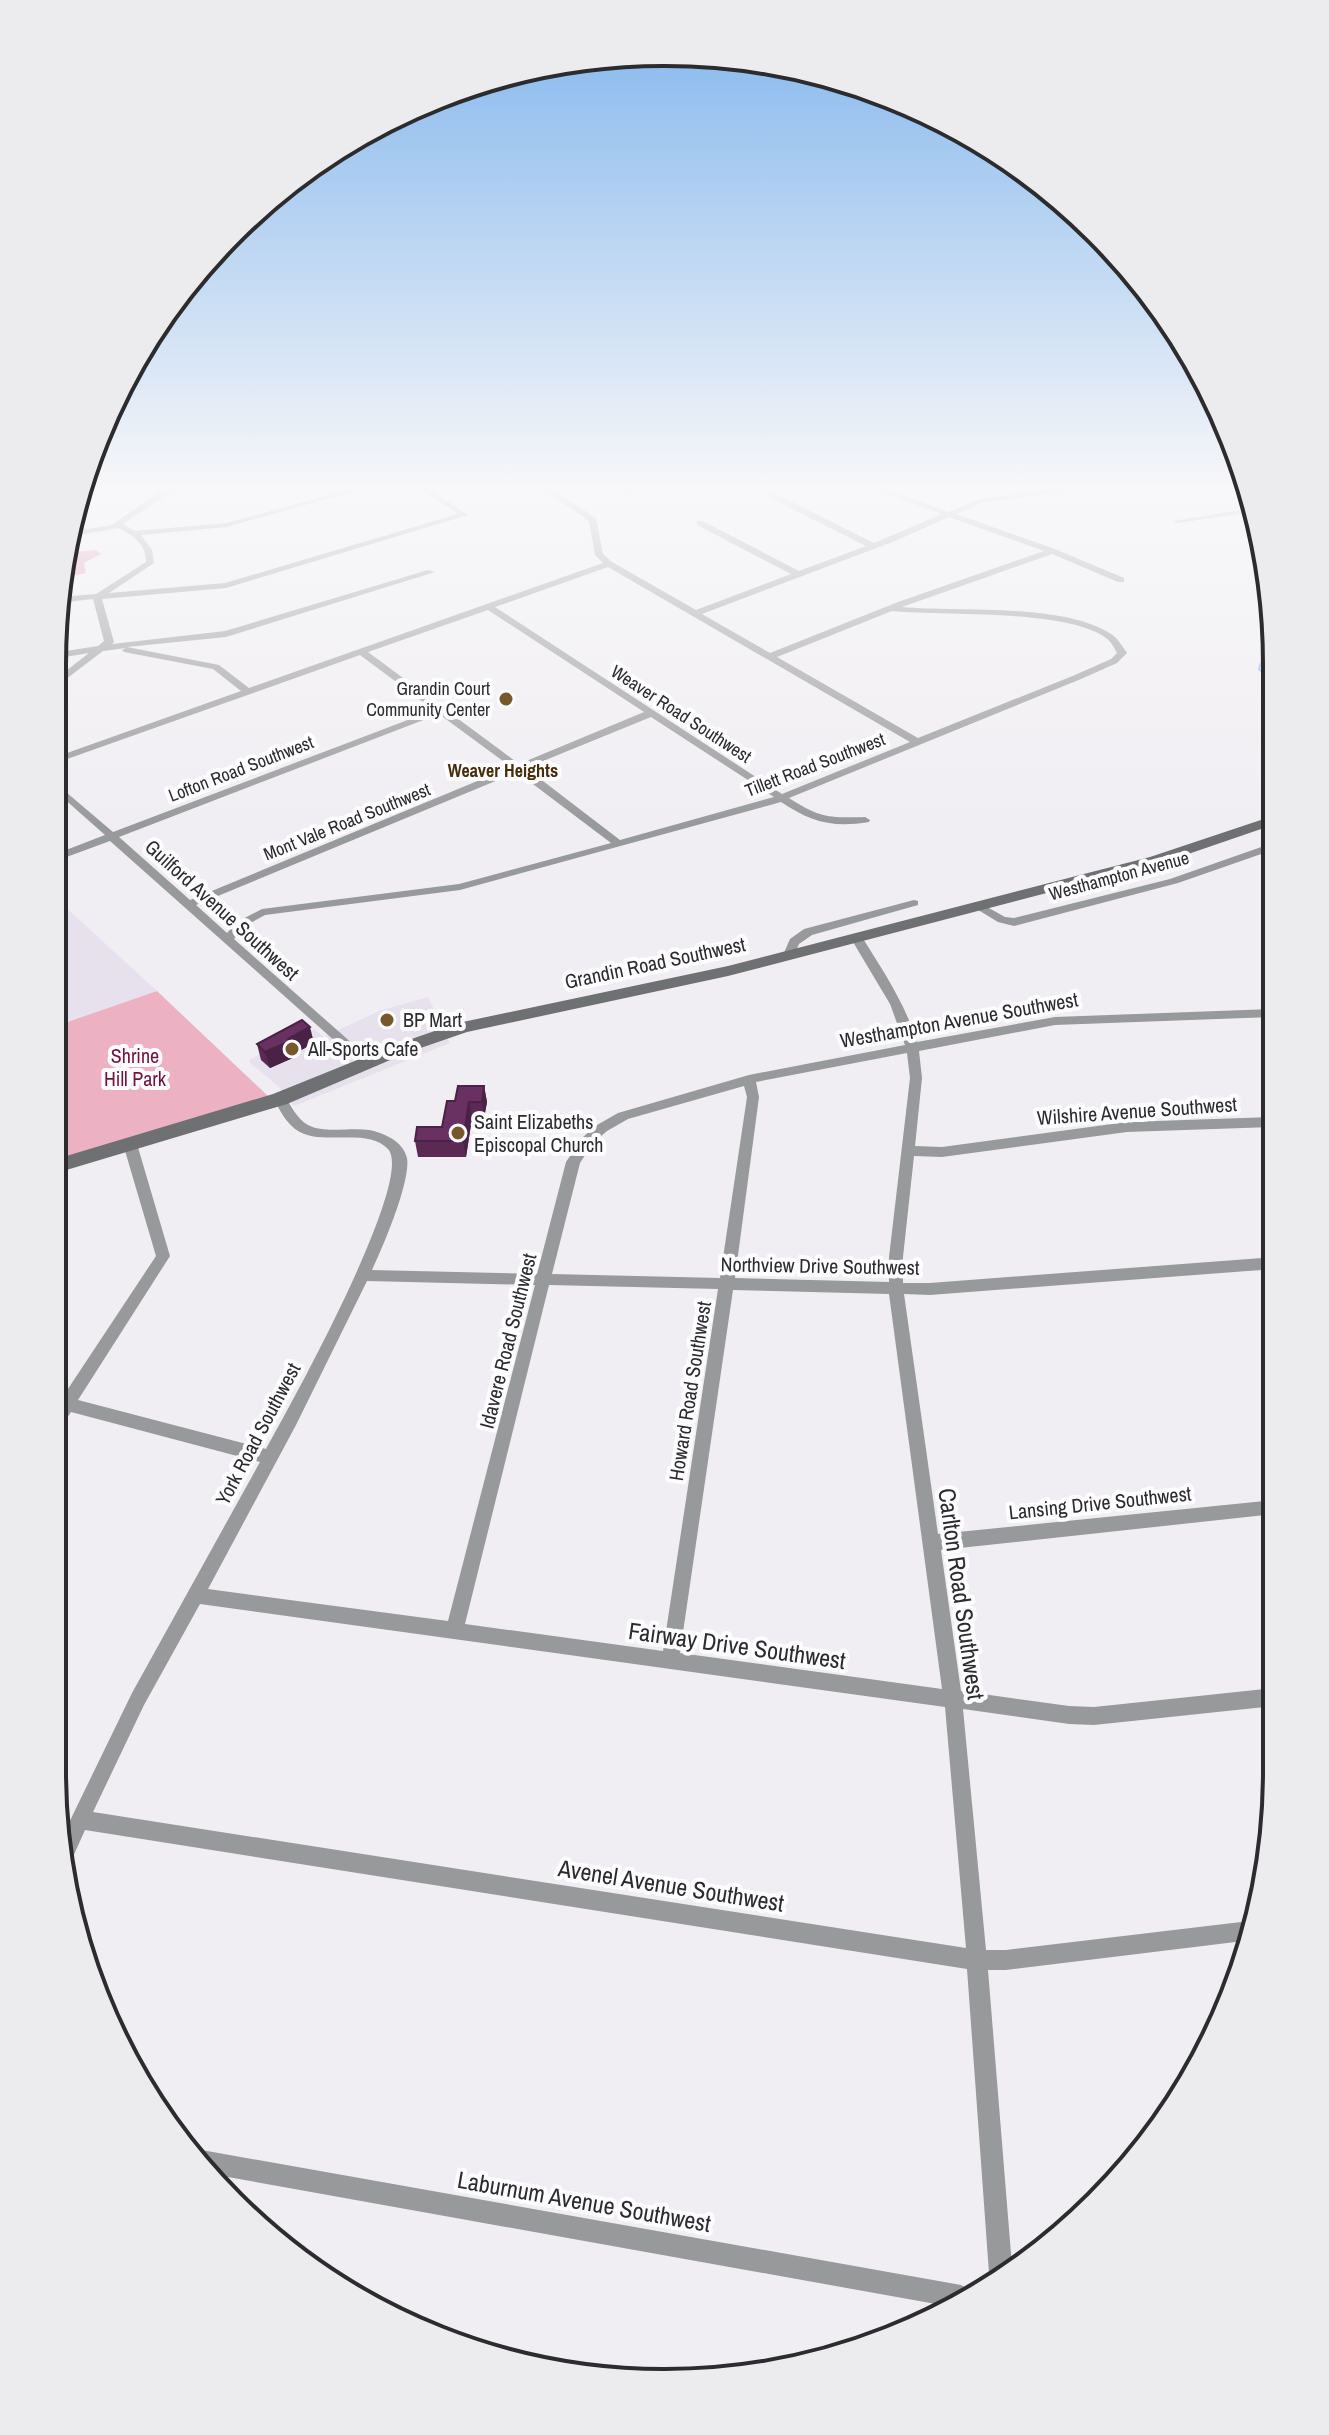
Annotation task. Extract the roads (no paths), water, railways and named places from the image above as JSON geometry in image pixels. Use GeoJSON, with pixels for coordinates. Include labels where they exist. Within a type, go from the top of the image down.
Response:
{"type":"FeatureCollection","features":[{"type":"Feature","properties":{"kind":"street"},"geometry":{"type":"LineString","coordinates":[[66,676],[110,640],[96,603],[98,599]]}},
{"type":"Feature","properties":{"kind":"street"},"geometry":{"type":"LineString","coordinates":[[66,654],[226,634],[343,599]]}},
{"type":"Feature","properties":{"kind":"street"},"geometry":{"type":"LineString","coordinates":[[66,756],[512,599]]}},
{"type":"Feature","properties":{"kind":"street"},"geometry":{"type":"LineString","coordinates":[[668,599],[919,743]]}},
{"type":"Feature","properties":{"kind":"street"},"geometry":{"type":"LineString","coordinates":[[694,614],[734,599]]}},
{"type":"Feature","properties":{"kind":"street"},"geometry":{"type":"LineString","coordinates":[[769,657],[917,599]]}},
{"type":"Feature","properties":{"kind":"street","name":"Weaver Road Southwest"},"geometry":{"type":"LineString","coordinates":[[489,607],[782,799],[819,819],[865,820]]}},
{"type":"Feature","properties":{"kind":"street","name":"Tillett Road Southwest"},"geometry":{"type":"LineString","coordinates":[[228,939],[241,924],[262,912],[460,887],[782,799],[1114,661],[1122,653],[1113,638],[1101,630],[1071,621],[891,608]]}},
{"type":"Feature","properties":{"kind":"street"},"geometry":{"type":"LineString","coordinates":[[102,648],[145,652],[216,667],[248,692]]}},
{"type":"Feature","properties":{"kind":"street"},"geometry":{"type":"LineString","coordinates":[[362,652],[613,838],[618,845]]}},
{"type":"Feature","properties":{"kind":"street","name":"Lofton Road Southwest"},"geometry":{"type":"LineString","coordinates":[[66,854],[441,710]]}},
{"type":"Feature","properties":{"kind":"street","name":"Mont Vale Road Southwest"},"geometry":{"type":"LineString","coordinates":[[189,904],[651,713]]}},
{"type":"Feature","properties":{"kind":"street","name":"Guilford Avenue Southwest"},"geometry":{"type":"LineString","coordinates":[[66,795],[367,1063]]}},
{"type":"Feature","properties":{"kind":"street","name":"Grandin Road Southwest"},"geometry":{"type":"LineString","coordinates":[[66,1163],[280,1099],[464,1027],[698,978],[789,955],[1156,860],[1263,823]]}},
{"type":"Feature","properties":{"kind":"street","name":"Westhampton Avenue"},"geometry":{"type":"LineString","coordinates":[[976,905],[1002,920],[1014,922],[1174,881],[1263,850]]}},
{"type":"Feature","properties":{"kind":"street"},"geometry":{"type":"LineString","coordinates":[[789,955],[794,942],[808,932],[914,903]]}},
{"type":"Feature","properties":{"kind":"street","name":"Carlton Road Southwest"},"geometry":{"type":"LineString","coordinates":[[856,937],[903,1016],[913,1047],[916,1078],[896,1257],[896,1288],[953,1700],[978,1960],[1000,2266]]}},
{"type":"Feature","properties":{"kind":"street","name":"Westhampton Avenue Southwest"},"geometry":{"type":"LineString","coordinates":[[656,1106],[749,1079],[1079,1018],[1263,1013]]}},
{"type":"Feature","properties":{"kind":"street","name":"Howard Road Southwest"},"geometry":{"type":"LineString","coordinates":[[670,1662],[753,1097],[749,1079]]}},
{"type":"Feature","properties":{"kind":"street","name":"York Road Southwest"},"geometry":{"type":"LineString","coordinates":[[70,1841],[138,1699],[364,1275],[395,1195],[401,1171],[399,1154],[389,1142],[379,1138],[308,1130],[290,1117],[280,1099]]}},
{"type":"Feature","properties":{"kind":"street","name":"Idavere Road Southwest"},"geometry":{"type":"LineString","coordinates":[[454,1631],[578,1153],[588,1140],[613,1120],[656,1106]]}},
{"type":"Feature","properties":{"kind":"street","name":"Wilshire Avenue Southwest"},"geometry":{"type":"LineString","coordinates":[[908,1151],[942,1152],[1127,1127],[1263,1122]]}},
{"type":"Feature","properties":{"kind":"street"},"geometry":{"type":"LineString","coordinates":[[130,1144],[163,1256],[67,1404],[269,1457]]}},
{"type":"Feature","properties":{"kind":"street","name":"Northview Drive Southwest"},"geometry":{"type":"LineString","coordinates":[[364,1275],[967,1288],[1263,1264]]}},
{"type":"Feature","properties":{"kind":"street","name":"Lansing Drive Southwest"},"geometry":{"type":"LineString","coordinates":[[930,1543],[1263,1508]]}},
{"type":"Feature","properties":{"kind":"street","name":"Fairway Drive Southwest"},"geometry":{"type":"LineString","coordinates":[[194,1595],[670,1662],[1094,1716],[1263,1698]]}},
{"type":"Feature","properties":{"kind":"street","name":"Avenel Avenue Southwest"},"geometry":{"type":"LineString","coordinates":[[80,1820],[978,1960],[1006,1960],[1241,1931]]}},
{"type":"Feature","properties":{"kind":"street","name":"Laburnum Avenue Southwest"},"geometry":{"type":"LineString","coordinates":[[213,2163],[952,2295]]}},
{"type":"Feature","properties":{"kind":"waterway"},"geometry":{"type":"LineString","coordinates":[[1263,662],[1259,669],[1263,673]]}},
{"type":"Feature","properties":{"kind":"place","name":"Grandin Court Community Center"},"geometry":{"type":"Point","coordinates":[506,699]}},
{"type":"Feature","properties":{"kind":"place","name":"BP Mart"},"geometry":{"type":"Point","coordinates":[387,1020]}},
{"type":"Feature","properties":{"kind":"place","name":"All-Sports Cafe"},"geometry":{"type":"Point","coordinates":[292,1049]}},
{"type":"Feature","properties":{"kind":"place","name":"Saint Elizabeths Episcopal Church"},"geometry":{"type":"Point","coordinates":[458,1133]}},
{"type":"Feature","properties":{"kind":"district","name":"Weaver Heights"},"geometry":{"type":"Point","coordinates":[503,771]}},
{"type":"Feature","properties":{"kind":"park label","name":"Shrine Hill Park"},"geometry":{"type":"Point","coordinates":[135,1068]}}]}
